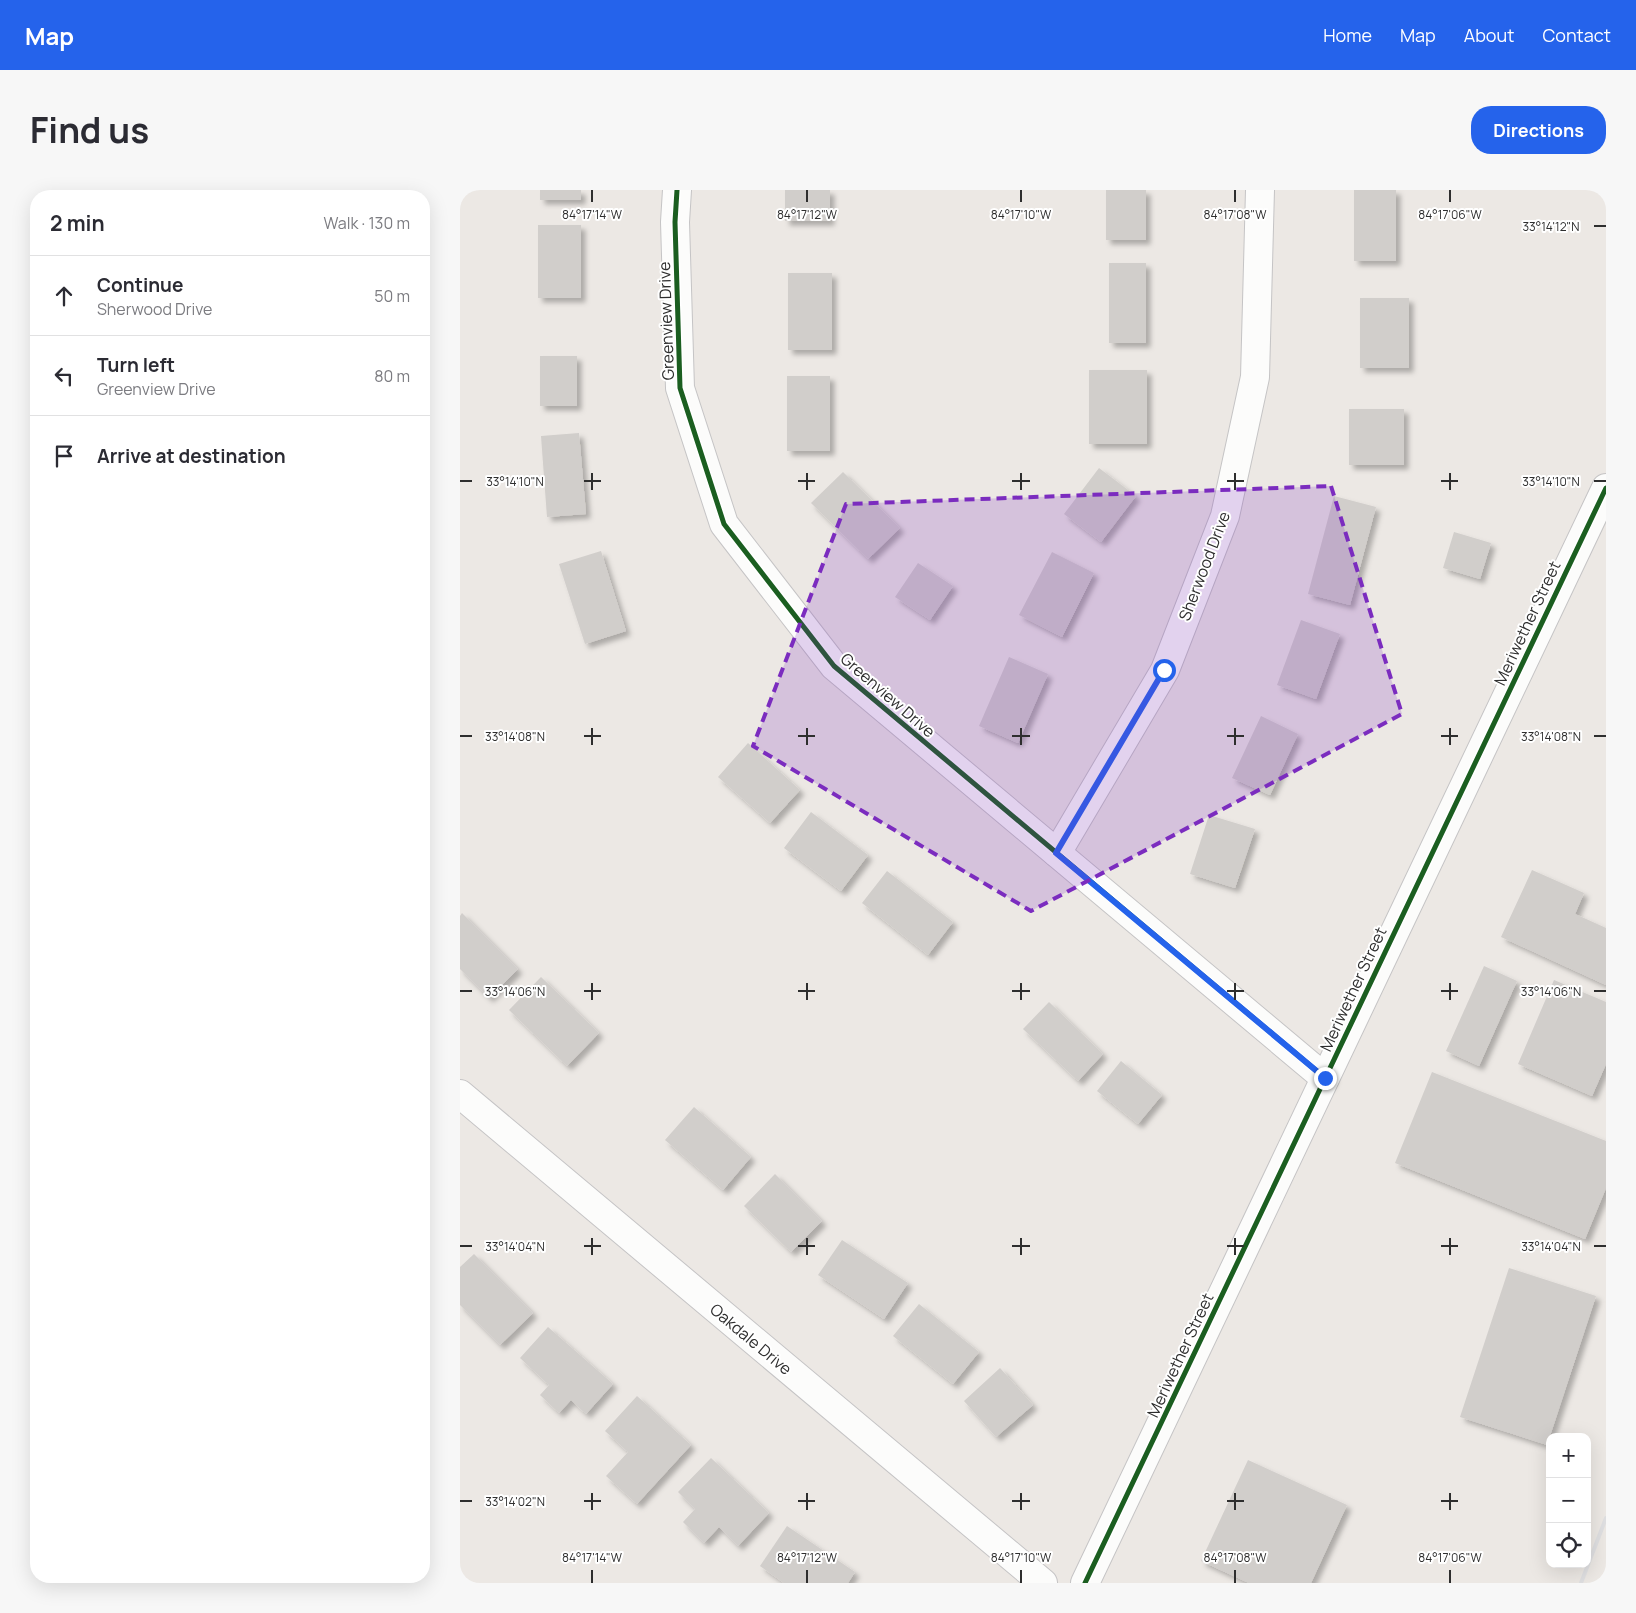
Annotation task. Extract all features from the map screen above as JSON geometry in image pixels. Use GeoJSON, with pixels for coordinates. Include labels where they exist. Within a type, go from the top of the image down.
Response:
{"type":"FeatureCollection","features":[{"type":"Feature","properties":{"kind":"street","name":"Greenview Drive"},"geometry":{"type":"LineString","coordinates":[[676,190],[675,222],[680,388],[724,524],[834,666],[1325,1078]]}},
{"type":"Feature","properties":{"kind":"street","name":"Sherwood Drive"},"geometry":{"type":"LineString","coordinates":[[1056,853],[1164,670],[1226,516],[1255,377],[1260,190]]}},
{"type":"Feature","properties":{"kind":"street","name":"Meriwether Street"},"geometry":{"type":"LineString","coordinates":[[1085,1583],[1606,488]]}},
{"type":"Feature","properties":{"kind":"street","name":"Oakdale Drive"},"geometry":{"type":"LineString","coordinates":[[460,1094],[1043,1583]]}},
{"type":"Feature","properties":{"kind":"highlighted area"},"geometry":{"type":"Polygon","coordinates":[[[1331,486],[1402,714],[1031,911],[753,746],[846,504],[1331,486]]]}},
{"type":"Feature","properties":{"kind":"building"},"geometry":{"type":"Polygon","coordinates":[[[540,190],[581,190],[581,200],[540,200],[540,190]]]}},
{"type":"Feature","properties":{"kind":"building"},"geometry":{"type":"Polygon","coordinates":[[[785,190],[830,190],[830,221],[785,221],[785,190]]]}},
{"type":"Feature","properties":{"kind":"building"},"geometry":{"type":"Polygon","coordinates":[[[1106,190],[1146,190],[1146,240],[1106,240],[1106,190]]]}},
{"type":"Feature","properties":{"kind":"building"},"geometry":{"type":"Polygon","coordinates":[[[1354,190],[1396,190],[1396,261],[1354,261],[1354,190]]]}},
{"type":"Feature","properties":{"kind":"building"},"geometry":{"type":"Polygon","coordinates":[[[538,225],[581,225],[581,298],[538,298],[538,225]]]}},
{"type":"Feature","properties":{"kind":"building"},"geometry":{"type":"Polygon","coordinates":[[[1109,263],[1146,263],[1146,343],[1109,343],[1109,263]]]}},
{"type":"Feature","properties":{"kind":"building"},"geometry":{"type":"Polygon","coordinates":[[[788,273],[832,273],[832,350],[788,350],[788,273]]]}},
{"type":"Feature","properties":{"kind":"building"},"geometry":{"type":"Polygon","coordinates":[[[1360,298],[1409,298],[1409,368],[1360,368],[1360,298]]]}},
{"type":"Feature","properties":{"kind":"building"},"geometry":{"type":"Polygon","coordinates":[[[540,356],[577,356],[577,406],[540,406],[540,356]]]}},
{"type":"Feature","properties":{"kind":"building"},"geometry":{"type":"Polygon","coordinates":[[[1089,370],[1147,370],[1147,444],[1089,444],[1089,370]]]}},
{"type":"Feature","properties":{"kind":"building"},"geometry":{"type":"Polygon","coordinates":[[[787,376],[830,376],[830,451],[787,451],[787,376]]]}},
{"type":"Feature","properties":{"kind":"building"},"geometry":{"type":"Polygon","coordinates":[[[1349,409],[1404,409],[1404,465],[1349,465],[1349,409]]]}},
{"type":"Feature","properties":{"kind":"building"},"geometry":{"type":"Polygon","coordinates":[[[579,433],[586,514],[547,517],[541,436],[579,433]]]}},
{"type":"Feature","properties":{"kind":"building"},"geometry":{"type":"Polygon","coordinates":[[[1099,468],[1136,496],[1101,542],[1064,514],[1099,468]]]}},
{"type":"Feature","properties":{"kind":"building"},"geometry":{"type":"Polygon","coordinates":[[[843,472],[900,528],[868,559],[811,503],[843,472]]]}},
{"type":"Feature","properties":{"kind":"building"},"geometry":{"type":"Polygon","coordinates":[[[1334,496],[1376,507],[1350,605],[1308,594],[1334,496]]]}},
{"type":"Feature","properties":{"kind":"building"},"geometry":{"type":"Polygon","coordinates":[[[1454,532],[1491,543],[1480,579],[1443,568],[1454,532]]]}},
{"type":"Feature","properties":{"kind":"building"},"geometry":{"type":"Polygon","coordinates":[[[601,551],[626,631],[585,644],[559,564],[601,551]]]}},
{"type":"Feature","properties":{"kind":"building"},"geometry":{"type":"Polygon","coordinates":[[[1052,552],[1094,573],[1062,637],[1019,615],[1052,552]]]}},
{"type":"Feature","properties":{"kind":"building"},"geometry":{"type":"Polygon","coordinates":[[[918,563],[953,586],[930,620],[895,597],[918,563]]]}},
{"type":"Feature","properties":{"kind":"building"},"geometry":{"type":"Polygon","coordinates":[[[1301,620],[1340,634],[1316,699],[1277,685],[1301,620]]]}},
{"type":"Feature","properties":{"kind":"building"},"geometry":{"type":"Polygon","coordinates":[[[1009,657],[1048,674],[1018,743],[979,726],[1009,657]]]}},
{"type":"Feature","properties":{"kind":"building"},"geometry":{"type":"Polygon","coordinates":[[[1261,716],[1298,734],[1270,795],[1232,778],[1261,716]]]}},
{"type":"Feature","properties":{"kind":"building"},"geometry":{"type":"Polygon","coordinates":[[[748,743],[800,790],[770,823],[718,777],[748,743]]]}},
{"type":"Feature","properties":{"kind":"building"},"geometry":{"type":"Polygon","coordinates":[[[811,812],[868,855],[841,891],[784,848],[811,812]]]}},
{"type":"Feature","properties":{"kind":"building"},"geometry":{"type":"Polygon","coordinates":[[[1209,815],[1255,829],[1235,888],[1190,874],[1209,815]]]}},
{"type":"Feature","properties":{"kind":"building"},"geometry":{"type":"Polygon","coordinates":[[[1532,870],[1584,893],[1575,914],[1606,928],[1606,985],[1501,937],[1532,870]]]}},
{"type":"Feature","properties":{"kind":"building"},"geometry":{"type":"Polygon","coordinates":[[[887,871],[953,922],[928,955],[862,903],[887,871]]]}},
{"type":"Feature","properties":{"kind":"building"},"geometry":{"type":"Polygon","coordinates":[[[462,913],[518,969],[489,998],[460,969],[460,916],[462,913]]]}},
{"type":"Feature","properties":{"kind":"building"},"geometry":{"type":"Polygon","coordinates":[[[1484,966],[1517,981],[1479,1066],[1446,1051],[1484,966]]]}},
{"type":"Feature","properties":{"kind":"building"},"geometry":{"type":"Polygon","coordinates":[[[541,977],[599,1033],[567,1066],[509,1010],[541,977]]]}},
{"type":"Feature","properties":{"kind":"building"},"geometry":{"type":"Polygon","coordinates":[[[1554,980],[1606,1002],[1606,1064],[1592,1096],[1518,1064],[1554,980]]]}},
{"type":"Feature","properties":{"kind":"building"},"geometry":{"type":"Polygon","coordinates":[[[1049,1002],[1103,1054],[1078,1081],[1023,1029],[1049,1002]]]}},
{"type":"Feature","properties":{"kind":"building"},"geometry":{"type":"Polygon","coordinates":[[[1121,1061],[1162,1095],[1138,1124],[1097,1091],[1121,1061]]]}},
{"type":"Feature","properties":{"kind":"building"},"geometry":{"type":"Polygon","coordinates":[[[1432,1072],[1606,1141],[1606,1188],[1585,1239],[1395,1163],[1432,1072]]]}},
{"type":"Feature","properties":{"kind":"building"},"geometry":{"type":"Polygon","coordinates":[[[694,1107],[751,1157],[723,1190],[665,1140],[694,1107]]]}},
{"type":"Feature","properties":{"kind":"building"},"geometry":{"type":"Polygon","coordinates":[[[775,1174],[822,1221],[791,1252],[744,1206],[775,1174]]]}},
{"type":"Feature","properties":{"kind":"building"},"geometry":{"type":"Polygon","coordinates":[[[842,1240],[908,1283],[884,1319],[818,1275],[842,1240]]]}},
{"type":"Feature","properties":{"kind":"building"},"geometry":{"type":"Polygon","coordinates":[[[474,1254],[533,1313],[500,1345],[460,1305],[460,1267],[474,1254]]]}},
{"type":"Feature","properties":{"kind":"building"},"geometry":{"type":"Polygon","coordinates":[[[1509,1268],[1596,1296],[1551,1433],[1546,1433],[1546,1445],[1460,1417],[1509,1268]]]}},
{"type":"Feature","properties":{"kind":"building"},"geometry":{"type":"Polygon","coordinates":[[[919,1304],[979,1352],[953,1384],[893,1336],[919,1304]]]}},
{"type":"Feature","properties":{"kind":"building"},"geometry":{"type":"Polygon","coordinates":[[[548,1327],[613,1384],[586,1414],[571,1400],[559,1413],[540,1395],[549,1385],[520,1358],[548,1327]]]}},
{"type":"Feature","properties":{"kind":"building"},"geometry":{"type":"Polygon","coordinates":[[[1000,1368],[1033,1405],[996,1437],[964,1401],[1000,1368]]]}},
{"type":"Feature","properties":{"kind":"building"},"geometry":{"type":"Polygon","coordinates":[[[637,1396],[691,1445],[637,1504],[606,1476],[628,1452],[605,1431],[637,1396]]]}},
{"type":"Feature","properties":{"kind":"building"},"geometry":{"type":"Polygon","coordinates":[[[711,1458],[769,1513],[738,1546],[719,1527],[704,1543],[683,1522],[695,1509],[678,1492],[711,1458]]]}},
{"type":"Feature","properties":{"kind":"building"},"geometry":{"type":"Polygon","coordinates":[[[1248,1460],[1347,1505],[1311,1583],[1249,1583],[1201,1561],[1248,1460]]]}},
{"type":"Feature","properties":{"kind":"building"},"geometry":{"type":"Polygon","coordinates":[[[787,1526],[855,1572],[848,1583],[784,1583],[760,1566],[787,1526]]]}},
{"type":"Feature","properties":{"kind":"railway"},"geometry":{"type":"LineString","coordinates":[[1581,1583],[1606,1518]]}},
{"type":"Feature","properties":{"kind":"cycle path"},"geometry":{"type":"LineString","coordinates":[[677,190],[675,222],[680,388],[724,524],[834,666],[1325,1078]]}},
{"type":"Feature","properties":{"kind":"cycle path"},"geometry":{"type":"LineString","coordinates":[[1085,1583],[1606,488]]}},
{"type":"Feature","properties":{"kind":"route"},"geometry":{"type":"LineString","coordinates":[[1164,670],[1056,853],[1325,1078]]}}]}
